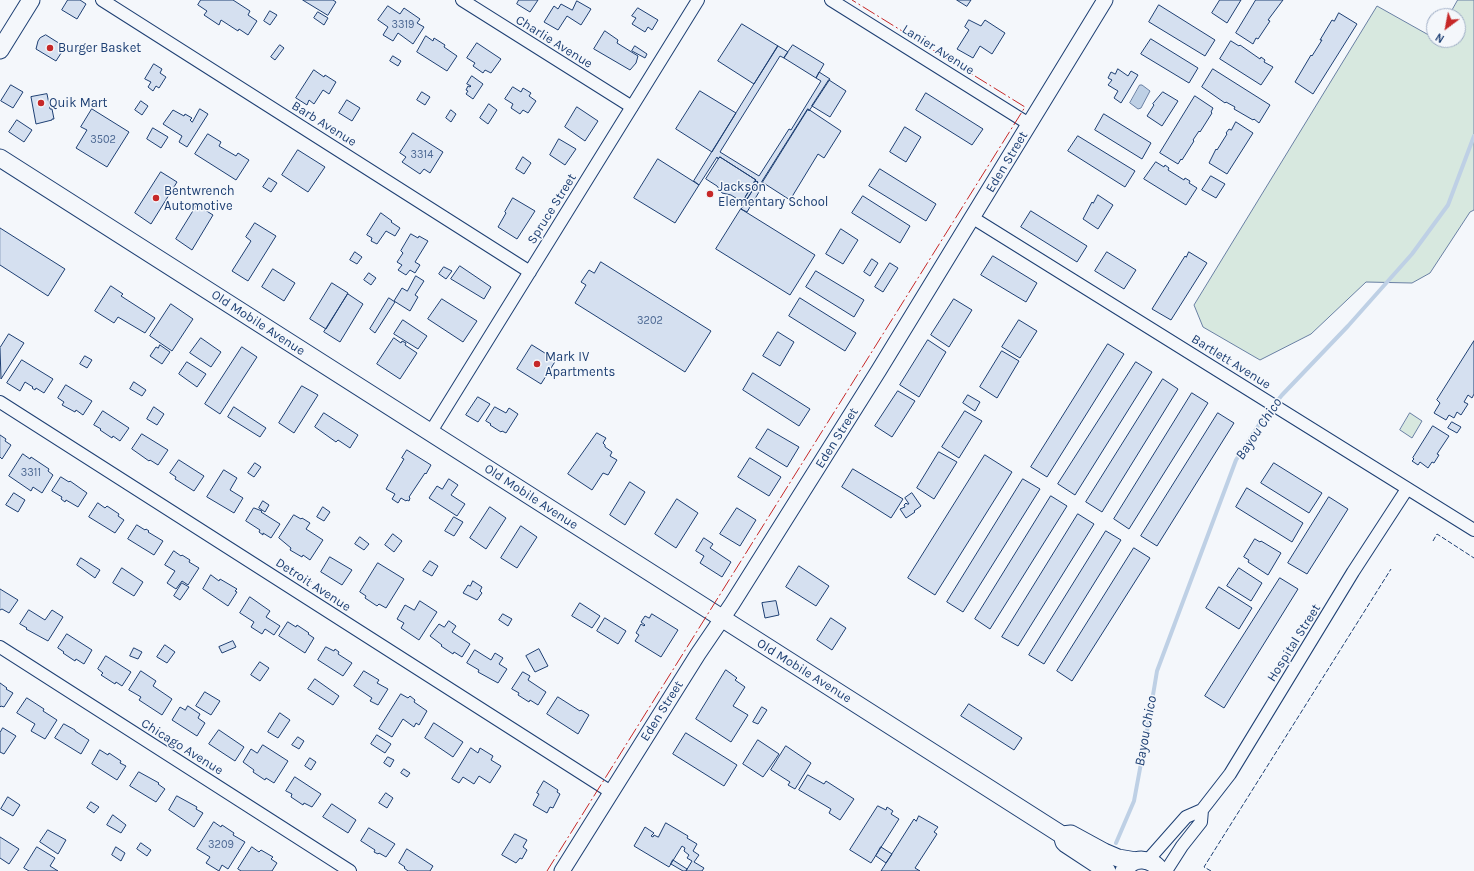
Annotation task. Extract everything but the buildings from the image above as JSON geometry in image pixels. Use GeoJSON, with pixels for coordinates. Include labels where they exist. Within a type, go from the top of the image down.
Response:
{"type":"FeatureCollection","features":[{"type":"Feature","properties":{"kind":"main road"},"geometry":{"type":"LineString","coordinates":[[0,50],[31,0]]}},
{"type":"Feature","properties":{"kind":"main road","name":"Old Mobile Avenue"},"geometry":{"type":"LineString","coordinates":[[0,158],[1062,835],[1071,834],[1118,858],[1136,864],[1158,866],[1162,871]]}},
{"type":"Feature","properties":{"kind":"main road","name":"Old Mobile Avenue"},"geometry":{"type":"LineString","coordinates":[[1062,835],[1066,844],[1107,871]]}},
{"type":"Feature","properties":{"kind":"street","name":"Barb Avenue"},"geometry":{"type":"LineString","coordinates":[[102,0],[530,272]]}},
{"type":"Feature","properties":{"kind":"street","name":"Charlie Avenue"},"geometry":{"type":"LineString","coordinates":[[462,0],[632,107]]}},
{"type":"Feature","properties":{"kind":"street","name":"Spruce Street"},"geometry":{"type":"LineString","coordinates":[[430,433],[698,0]]}},
{"type":"Feature","properties":{"kind":"street","name":"Lanier Avenue"},"geometry":{"type":"LineString","coordinates":[[831,0],[1029,124]]}},
{"type":"Feature","properties":{"kind":"street","name":"Eden Street"},"geometry":{"type":"LineString","coordinates":[[562,871],[690,666],[722,619],[879,370],[1105,0]]}},
{"type":"Feature","properties":{"kind":"street","name":"Bartlett Avenue"},"geometry":{"type":"LineString","coordinates":[[973,218],[1474,530]]}},
{"type":"Feature","properties":{"kind":"street","name":"Detroit Avenue"},"geometry":{"type":"LineString","coordinates":[[0,402],[611,792]]}},
{"type":"Feature","properties":{"kind":"street","name":"Hospital Street"},"geometry":{"type":"LineString","coordinates":[[1136,864],[1186,817],[1202,810],[1230,774],[1353,572],[1407,489]]}},
{"type":"Feature","properties":{"kind":"street","name":"Chicago Avenue"},"geometry":{"type":"LineString","coordinates":[[0,647],[350,871]]}},
{"type":"Feature","properties":{"kind":"street","name":"Hospital Street"},"geometry":{"type":"LineString","coordinates":[[1166,871],[1182,846],[1201,822],[1202,810]]}},
{"type":"Feature","properties":{"kind":"shaded area"},"geometry":{"type":"Polygon","coordinates":[[[1458,0],[1474,0],[1474,210],[1470,212],[1430,273],[1412,283],[1366,282],[1311,334],[1260,360],[1203,327],[1194,305],[1377,6],[1426,34],[1426,48],[1466,48],[1466,8],[1454,8],[1458,0]]]}},
{"type":"Feature","properties":{"kind":"shaded area"},"geometry":{"type":"Polygon","coordinates":[[[1410,413],[1422,421],[1412,438],[1400,430],[1410,413]]]}},
{"type":"Feature","properties":{"kind":"water"},"geometry":{"type":"Polygon","coordinates":[[[1140,85],[1150,91],[1141,108],[1138,109],[1130,103],[1140,85]]]}},
{"type":"Feature","properties":{"kind":"waterway","name":"Bayou Chico"},"geometry":{"type":"LineString","coordinates":[[1116,843],[1134,801],[1157,671],[1236,460],[1262,420],[1282,395],[1348,326],[1412,254],[1448,205],[1474,136]]}},
{"type":"Feature","properties":{"kind":"fence"},"geometry":{"type":"LineString","coordinates":[[1433,541],[1437,534],[1474,558]]}},
{"type":"Feature","properties":{"kind":"fence"},"geometry":{"type":"LineString","coordinates":[[1211,871],[1204,867],[1391,569]]}},
{"type":"Feature","properties":{"kind":"power"},"geometry":{"type":"LineString","coordinates":[[547,871],[1025,107],[852,0]]}},
{"type":"Feature","properties":{"kind":"place","name":"Burger Basket"},"geometry":{"type":"Point","coordinates":[50,48]}},
{"type":"Feature","properties":{"kind":"place","name":"Quik Mart"},"geometry":{"type":"Point","coordinates":[41,103]}},
{"type":"Feature","properties":{"kind":"place","name":"Jackson Elementary School"},"geometry":{"type":"Point","coordinates":[710,194]}},
{"type":"Feature","properties":{"kind":"place","name":"Bentwrench Automotive"},"geometry":{"type":"Point","coordinates":[156,198]}},
{"type":"Feature","properties":{"kind":"place","name":"Mark IV Apartments"},"geometry":{"type":"Point","coordinates":[537,364]}}]}
